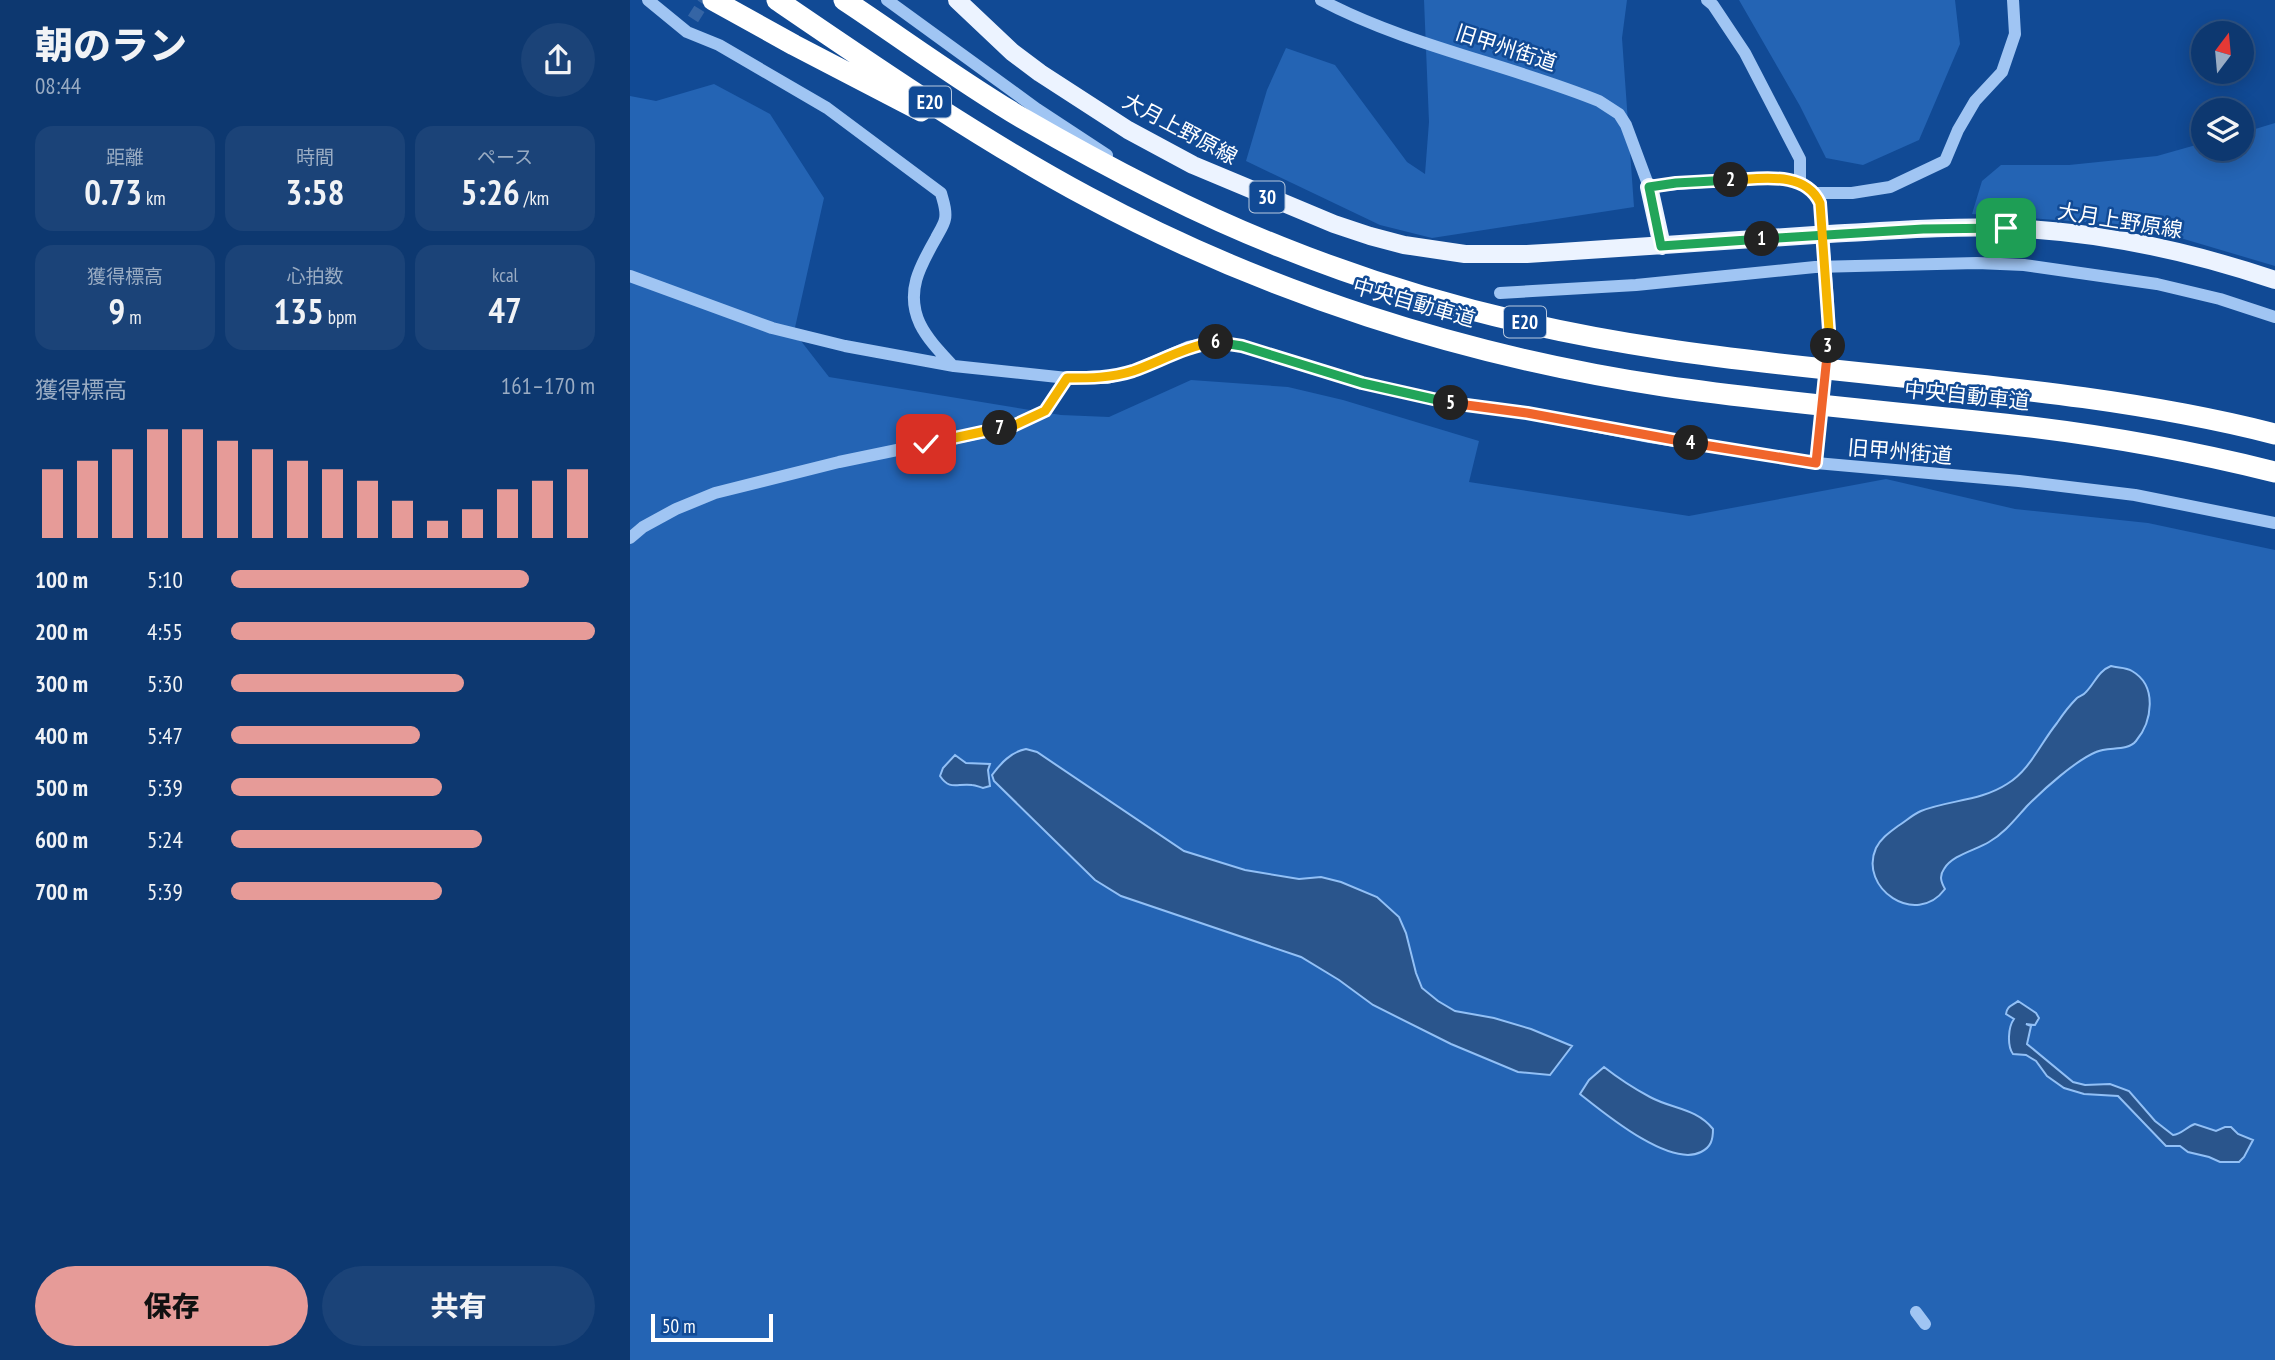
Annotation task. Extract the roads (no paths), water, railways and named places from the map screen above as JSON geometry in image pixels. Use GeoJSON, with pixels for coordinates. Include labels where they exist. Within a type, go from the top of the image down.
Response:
{"type":"FeatureCollection","features":[{"type":"Feature","properties":{"kind":"highway"},"geometry":{"type":"LineString","coordinates":[[713,0],[806,52],[1088,197]]}},
{"type":"Feature","properties":{"kind":"highway","name":"中央自動車道"},"geometry":{"type":"LineString","coordinates":[[777,0],[912,91],[1088,197],[1247,272],[1352,312],[1451,341],[1556,366],[1688,389],[2034,428],[2213,457],[2275,472]]}},
{"type":"Feature","properties":{"kind":"highway","name":"中央自動車道"},"geometry":{"type":"LineString","coordinates":[[844,0],[1019,116],[1112,168],[1177,201],[1281,247],[1369,279],[1457,305],[1560,330],[1662,349],[2128,404],[2227,422],[2275,434]]}},
{"type":"Feature","properties":{"kind":"main road","name":"大月上野原線"},"geometry":{"type":"LineString","coordinates":[[957,0],[1012,52],[1040,74],[1128,130],[1193,165],[1334,224],[1404,245],[1465,254],[1527,254],[1923,229],[2006,228],[2094,237],[2148,246],[2244,270],[2275,281]]}},
{"type":"Feature","properties":{"kind":"main road"},"geometry":{"type":"LineString","coordinates":[[1649,187],[1661,246]]}},
{"type":"Feature","properties":{"kind":"street"},"geometry":{"type":"LineString","coordinates":[[648,0],[687,32],[719,45],[827,108],[941,193],[946,207],[945,220],[921,265],[914,284],[913,303],[919,323],[931,342],[954,366]]}},
{"type":"Feature","properties":{"kind":"street"},"geometry":{"type":"LineString","coordinates":[[887,0],[1037,109],[1177,201]]}},
{"type":"Feature","properties":{"kind":"street","name":"旧甲州街道"},"geometry":{"type":"LineString","coordinates":[[1321,0],[1409,37],[1600,101],[1619,114],[1626,125],[1649,187]]}},
{"type":"Feature","properties":{"kind":"street"},"geometry":{"type":"LineString","coordinates":[[1707,0],[1745,53],[1800,159],[1800,183]]}},
{"type":"Feature","properties":{"kind":"street"},"geometry":{"type":"LineString","coordinates":[[1649,187],[1777,178],[1800,183],[1818,198],[1891,187],[1945,160],[1975,101],[2003,72],[2015,34],[2013,0]]}},
{"type":"Feature","properties":{"kind":"street"},"geometry":{"type":"LineString","coordinates":[[687,32],[693,19]]}},
{"type":"Feature","properties":{"kind":"street","name":"旧甲州街道"},"geometry":{"type":"LineString","coordinates":[[1818,198],[1829,330],[1816,457],[2135,495],[2275,523]]}},
{"type":"Feature","properties":{"kind":"street"},"geometry":{"type":"LineString","coordinates":[[1500,293],[1649,284],[1815,267],[1977,263],[2024,265],[2157,284],[2220,299],[2275,317]]}},
{"type":"Feature","properties":{"kind":"street"},"geometry":{"type":"LineString","coordinates":[[630,276],[772,328],[845,346],[954,366],[1067,378],[1107,378],[1133,371],[1188,347],[1215,342],[1242,346],[1362,383],[1447,402],[1527,413],[1650,437],[1816,457]]}},
{"type":"Feature","properties":{"kind":"street"},"geometry":{"type":"LineString","coordinates":[[630,538],[643,527],[676,509],[715,493],[839,462],[1013,426],[1045,411],[1067,378]]}},
{"type":"Feature","properties":{"kind":"street"},"geometry":{"type":"LineString","coordinates":[[1916,1312],[1925,1324]]}},
{"type":"Feature","properties":{"kind":"tunnel"},"geometry":{"type":"LineString","coordinates":[[693,19],[705,0]]}}]}
